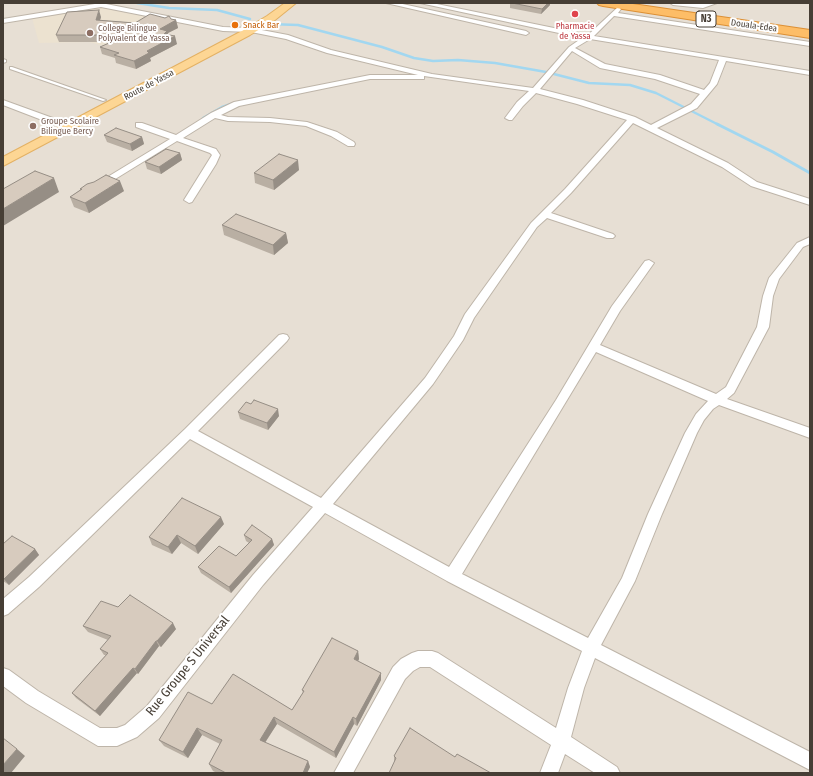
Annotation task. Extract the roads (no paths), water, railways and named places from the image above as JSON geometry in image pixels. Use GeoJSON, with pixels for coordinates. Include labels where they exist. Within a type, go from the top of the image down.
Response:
{"type":"FeatureCollection","features":[{"type":"Feature","properties":{"kind":"highway","name":"Douala-Edea"},"geometry":{"type":"LineString","coordinates":[[603,3],[624,8],[810,34]]}},
{"type":"Feature","properties":{"kind":"main road","name":"Route de Yassa"},"geometry":{"type":"LineString","coordinates":[[3,162],[98,106],[258,19],[281,3]]}},
{"type":"Feature","properties":{"kind":"main road","name":"Route de Yassa"},"geometry":{"type":"LineString","coordinates":[[3,153],[58,123],[98,106],[251,30],[271,18],[291,3]]}},
{"type":"Feature","properties":{"kind":"street"},"geometry":{"type":"LineString","coordinates":[[389,3],[526,33]]}},
{"type":"Feature","properties":{"kind":"street"},"geometry":{"type":"LineString","coordinates":[[423,3],[589,37],[810,73]]}},
{"type":"Feature","properties":{"kind":"street"},"geometry":{"type":"LineString","coordinates":[[673,3],[703,6],[714,3]]}},
{"type":"Feature","properties":{"kind":"street"},"geometry":{"type":"LineString","coordinates":[[3,21],[96,4],[223,29],[251,30],[288,38],[329,52],[432,76],[535,90],[580,102],[632,119],[725,165],[754,184],[810,202]]}},
{"type":"Feature","properties":{"kind":"street"},"geometry":{"type":"LineString","coordinates":[[509,118],[575,44],[589,37],[624,8],[810,44]]}},
{"type":"Feature","properties":{"kind":"street"},"geometry":{"type":"LineString","coordinates":[[571,48],[603,66],[657,77],[705,93]]}},
{"type":"Feature","properties":{"kind":"street"},"geometry":{"type":"LineString","coordinates":[[651,128],[694,106],[713,84],[723,59]]}},
{"type":"Feature","properties":{"kind":"street"},"geometry":{"type":"LineString","coordinates":[[92,190],[214,115],[237,104],[370,77],[386,76],[407,78],[432,76]]}},
{"type":"Feature","properties":{"kind":"street"},"geometry":{"type":"LineString","coordinates":[[3,102],[58,123]]}},
{"type":"Feature","properties":{"kind":"street"},"geometry":{"type":"LineString","coordinates":[[214,115],[228,119],[270,120],[307,124],[334,134],[351,144]]}},
{"type":"Feature","properties":{"kind":"street","name":"Rue Groupe S Universal"},"geometry":{"type":"LineString","coordinates":[[3,676],[32,697],[98,737],[117,737],[131,731],[153,712],[258,580],[429,381],[459,337],[469,317],[534,225],[568,191],[632,119]]}},
{"type":"Feature","properties":{"kind":"street"},"geometry":{"type":"LineString","coordinates":[[139,125],[177,138],[216,155],[212,164],[189,200]]}},
{"type":"Feature","properties":{"kind":"street"},"geometry":{"type":"LineString","coordinates":[[545,214],[610,236]]}},
{"type":"Feature","properties":{"kind":"street"},"geometry":{"type":"LineString","coordinates":[[549,773],[576,688],[591,648],[628,581],[655,514],[691,434],[709,406],[730,390],[763,326],[768,296],[774,278],[800,246],[810,240]]}},
{"type":"Feature","properties":{"kind":"street"},"geometry":{"type":"LineString","coordinates":[[452,576],[616,309],[649,263]]}},
{"type":"Feature","properties":{"kind":"street"},"geometry":{"type":"LineString","coordinates":[[3,609],[34,582],[189,432],[283,338]]}},
{"type":"Feature","properties":{"kind":"street"},"geometry":{"type":"LineString","coordinates":[[594,347],[718,400],[810,434]]}},
{"type":"Feature","properties":{"kind":"street"},"geometry":{"type":"LineString","coordinates":[[189,432],[452,576],[810,761]]}},
{"type":"Feature","properties":{"kind":"street"},"geometry":{"type":"LineString","coordinates":[[343,773],[399,672],[407,665],[418,659],[432,659],[611,773]]}},
{"type":"Feature","properties":{"kind":"lane"},"geometry":{"type":"LineString","coordinates":[[11,68],[98,106]]}},
{"type":"Feature","properties":{"kind":"waterway"},"geometry":{"type":"LineString","coordinates":[[137,3],[169,8],[217,10],[250,19]]}},
{"type":"Feature","properties":{"kind":"waterway"},"geometry":{"type":"LineString","coordinates":[[268,24],[298,25],[382,47],[414,58],[433,61],[458,60],[495,63],[546,72],[589,83],[630,85],[656,93],[719,125]]}},
{"type":"Feature","properties":{"kind":"waterway"},"geometry":{"type":"LineString","coordinates":[[203,118],[222,107],[231,104]]}},
{"type":"Feature","properties":{"kind":"waterway"},"geometry":{"type":"LineString","coordinates":[[719,125],[773,152],[810,173]]}},
{"type":"Feature","properties":{"kind":"place","name":"Pharmacie de Yassa"},"geometry":{"type":"Point","coordinates":[575,14]}},
{"type":"Feature","properties":{"kind":"place","name":"Snack Bar"},"geometry":{"type":"Point","coordinates":[235,25]}},
{"type":"Feature","properties":{"kind":"place","name":"College Bilingue Polyvalent de Yassa"},"geometry":{"type":"Point","coordinates":[90,33]}},
{"type":"Feature","properties":{"kind":"place","name":"Groupe Scolaire Bilingue Bercy"},"geometry":{"type":"Point","coordinates":[33,126]}}]}
